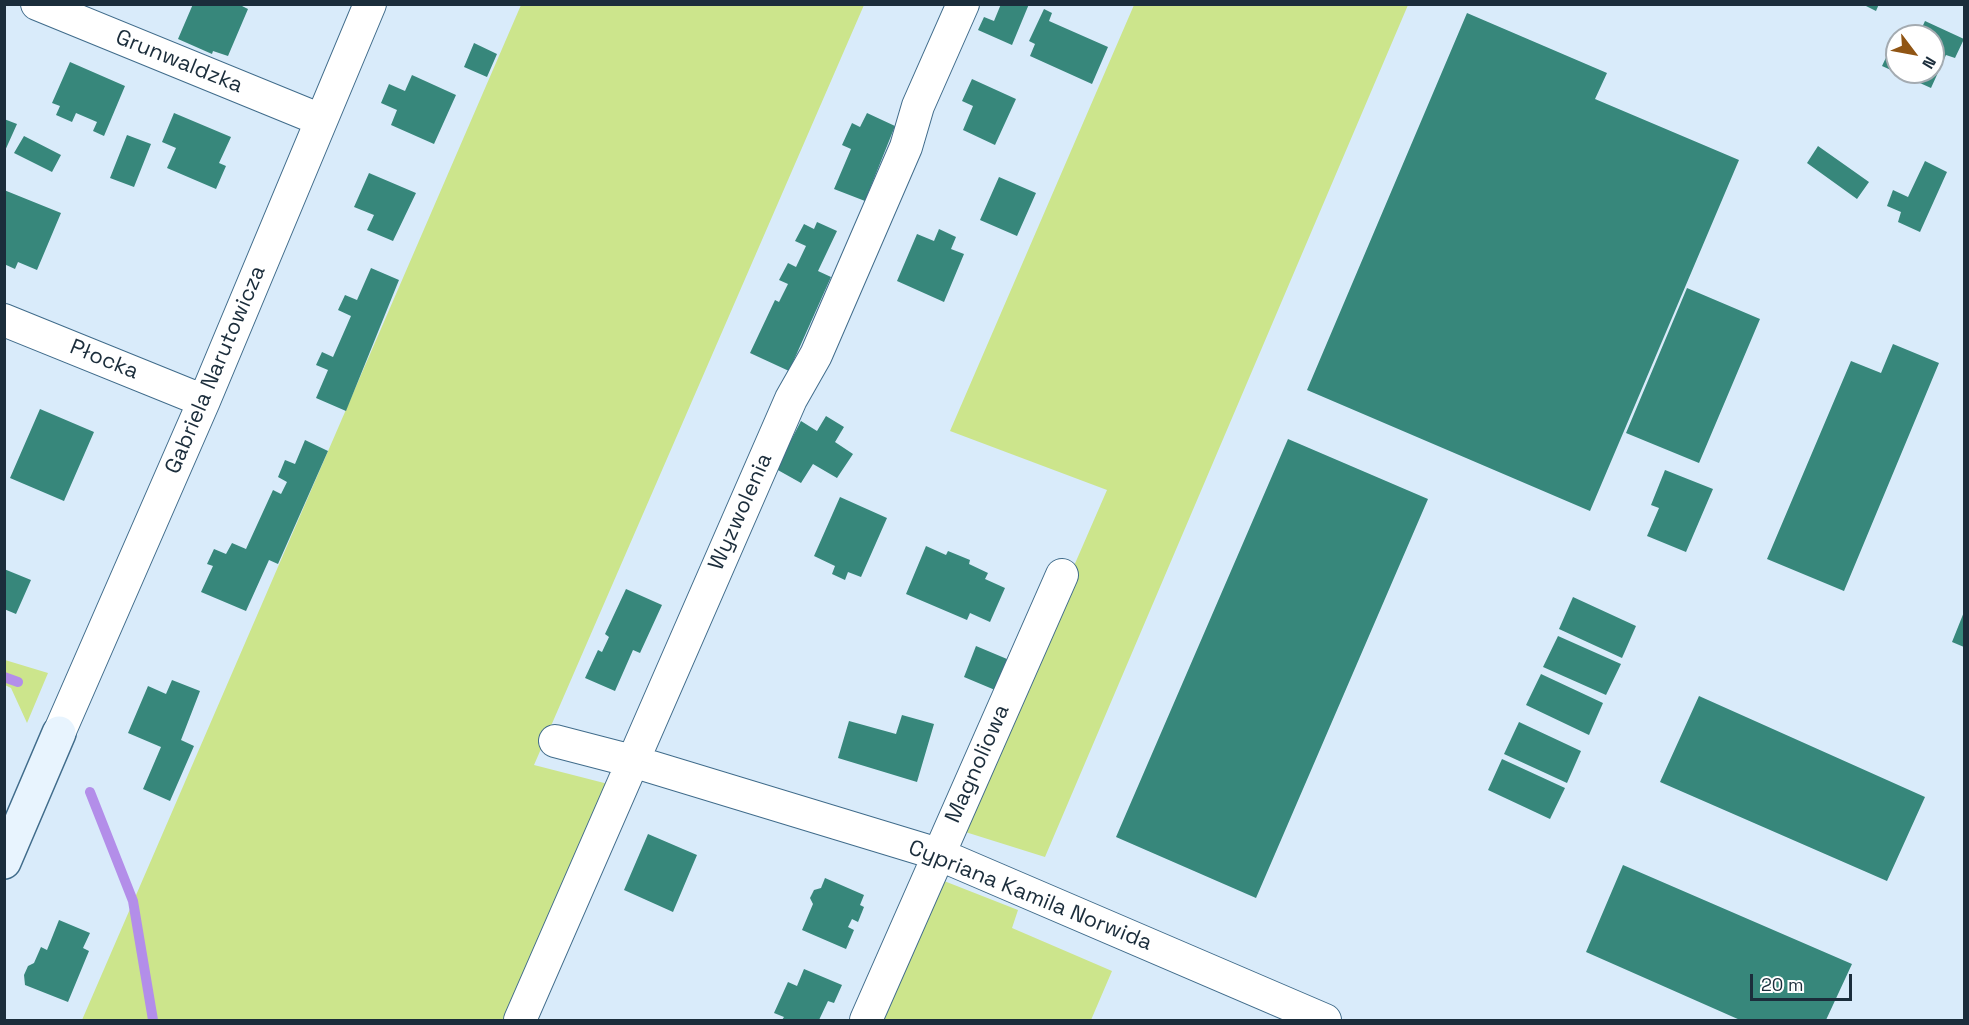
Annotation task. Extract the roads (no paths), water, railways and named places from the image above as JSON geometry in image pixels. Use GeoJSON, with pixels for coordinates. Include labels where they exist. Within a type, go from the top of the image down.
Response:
{"type":"FeatureCollection","features":[{"type":"Feature","properties":{"kind":"street","name":"Grunwaldzka"},"geometry":{"type":"LineString","coordinates":[[37,4],[321,120]]}},
{"type":"Feature","properties":{"kind":"street","name":"Gabriela Narutowicza"},"geometry":{"type":"LineString","coordinates":[[59,733],[204,401],[369,4]]}},
{"type":"Feature","properties":{"kind":"street","name":"Wyzwolenia"},"geometry":{"type":"LineString","coordinates":[[520,1020],[791,399],[816,355],[906,147],[918,106],[963,4]]}},
{"type":"Feature","properties":{"kind":"street","name":"Płocka"},"geometry":{"type":"LineString","coordinates":[[4,320],[204,401]]}},
{"type":"Feature","properties":{"kind":"street","name":"Magnoliowa"},"geometry":{"type":"LineString","coordinates":[[866,1020],[1062,575]]}},
{"type":"Feature","properties":{"kind":"street"},"geometry":{"type":"LineString","coordinates":[[4,862],[59,733]]}},
{"type":"Feature","properties":{"kind":"street","name":"Cypriana Kamila Norwida"},"geometry":{"type":"LineString","coordinates":[[555,741],[632,761],[938,854],[1325,1020]]}},
{"type":"Feature","properties":{"kind":"waterway"},"geometry":{"type":"LineString","coordinates":[[4,677],[18,682]]}},
{"type":"Feature","properties":{"kind":"waterway"},"geometry":{"type":"LineString","coordinates":[[90,792],[133,901],[153,1020]]}}]}
